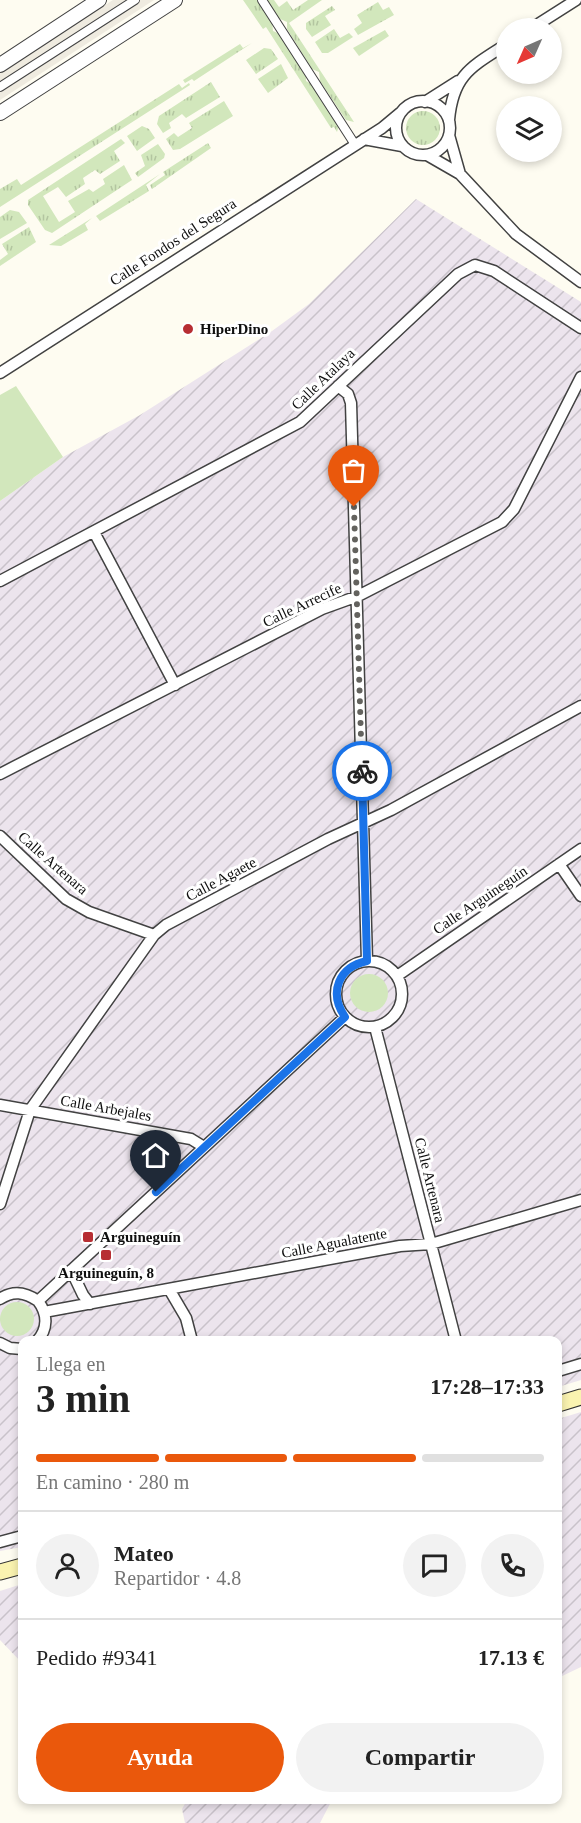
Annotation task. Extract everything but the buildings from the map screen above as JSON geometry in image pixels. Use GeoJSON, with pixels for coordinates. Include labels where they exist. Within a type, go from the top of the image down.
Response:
{"type":"FeatureCollection","features":[{"type":"Feature","properties":{"kind":"main road"},"geometry":{"type":"LineString","coordinates":[[0,1572],[18,1567]]}},
{"type":"Feature","properties":{"kind":"street"},"geometry":{"type":"LineString","coordinates":[[0,65],[99,0]]}},
{"type":"Feature","properties":{"kind":"street"},"geometry":{"type":"LineString","coordinates":[[0,87],[135,0]]}},
{"type":"Feature","properties":{"kind":"street"},"geometry":{"type":"LineString","coordinates":[[0,113],[175,0]]}},
{"type":"Feature","properties":{"kind":"street"},"geometry":{"type":"LineString","coordinates":[[262,0],[359,141],[402,146]]}},
{"type":"Feature","properties":{"kind":"street"},"geometry":{"type":"LineString","coordinates":[[548,18],[576,0]]}},
{"type":"Feature","properties":{"kind":"street"},"geometry":{"type":"LineString","coordinates":[[425,102],[458,81],[478,63],[496,51]]}},
{"type":"Feature","properties":{"kind":"street"},"geometry":{"type":"LineString","coordinates":[[458,81],[449,121],[449,135],[460,174]]}},
{"type":"Feature","properties":{"kind":"street"},"geometry":{"type":"LineString","coordinates":[[449,121],[438,106],[425,102],[413,103],[400,113],[396,130],[402,146],[409,152],[427,155],[460,174],[516,234],[581,282]]}},
{"type":"Feature","properties":{"kind":"street","name":"Calle Fondos del Segura"},"geometry":{"type":"LineString","coordinates":[[0,373],[400,113]]}},
{"type":"Feature","properties":{"kind":"street"},"geometry":{"type":"LineString","coordinates":[[427,155],[443,147],[449,135]]}},
{"type":"Feature","properties":{"kind":"street","name":"Calle Atalaya"},"geometry":{"type":"LineString","coordinates":[[0,581],[300,422],[458,274],[475,265],[494,271],[581,328]]}},
{"type":"Feature","properties":{"kind":"street","name":"Calle Arrecife"},"geometry":{"type":"LineString","coordinates":[[0,774],[322,609],[358,596],[502,522],[514,509],[581,377]]}},
{"type":"Feature","properties":{"kind":"street"},"geometry":{"type":"LineString","coordinates":[[339,386],[348,394],[351,403],[367,961]]}},
{"type":"Feature","properties":{"kind":"street"},"geometry":{"type":"LineString","coordinates":[[94,532],[175,685]]}},
{"type":"Feature","properties":{"kind":"street","name":"Calle Agaete"},"geometry":{"type":"LineString","coordinates":[[0,1204],[30,1110],[154,935],[197,909],[391,810],[581,706]]}},
{"type":"Feature","properties":{"kind":"street","name":"Calle Artenara"},"geometry":{"type":"LineString","coordinates":[[0,837],[66,899],[89,912],[154,935]]}},
{"type":"Feature","properties":{"kind":"street","name":"Calle Arguineguín"},"geometry":{"type":"LineString","coordinates":[[397,976],[581,849]]}},
{"type":"Feature","properties":{"kind":"street"},"geometry":{"type":"LineString","coordinates":[[559,864],[581,896]]}},
{"type":"Feature","properties":{"kind":"street"},"geometry":{"type":"LineString","coordinates":[[367,961],[379,962],[397,976],[401,986],[400,1007],[394,1017],[375,1027],[364,1027],[345,1017],[336,998],[340,977],[347,969],[367,961]]}},
{"type":"Feature","properties":{"kind":"street"},"geometry":{"type":"LineString","coordinates":[[38,1301],[345,1017]]}},
{"type":"Feature","properties":{"kind":"street","name":"Calle Artenara"},"geometry":{"type":"LineString","coordinates":[[375,1027],[455,1336]]}},
{"type":"Feature","properties":{"kind":"street","name":"Calle Arbejales"},"geometry":{"type":"LineString","coordinates":[[0,1105],[191,1139],[204,1147]]}},
{"type":"Feature","properties":{"kind":"street","name":"Calle Agualatente"},"geometry":{"type":"LineString","coordinates":[[44,1312],[400,1246],[431,1244],[581,1200]]}},
{"type":"Feature","properties":{"kind":"street"},"geometry":{"type":"LineString","coordinates":[[71,1270],[90,1304]]}},
{"type":"Feature","properties":{"kind":"street"},"geometry":{"type":"LineString","coordinates":[[169,1289],[178,1300],[191,1336]]}},
{"type":"Feature","properties":{"kind":"street"},"geometry":{"type":"LineString","coordinates":[[0,1299],[13,1293],[22,1293],[38,1301],[44,1312],[45,1330],[41,1336]]}},
{"type":"Feature","properties":{"kind":"street"},"geometry":{"type":"LineString","coordinates":[[0,1343],[10,1348],[18,1348]]}},
{"type":"Feature","properties":{"kind":"street"},"geometry":{"type":"LineString","coordinates":[[562,1370],[581,1364]]}},
{"type":"Feature","properties":{"kind":"street"},"geometry":{"type":"LineString","coordinates":[[0,1542],[18,1537]]}},
{"type":"Feature","properties":{"kind":"shaded area"},"geometry":{"type":"Polygon","coordinates":[[[113,0],[154,0],[0,100],[0,73],[113,0]]]}},
{"type":"Feature","properties":{"kind":"shaded area"},"geometry":{"type":"Polygon","coordinates":[[[416,199],[581,302],[581,1380],[562,1386],[562,1336],[18,1336],[18,1548],[0,1551],[0,501],[63,457],[140,415],[272,331],[309,304],[416,199]]]}},
{"type":"Feature","properties":{"kind":"shaded area"},"geometry":{"type":"Polygon","coordinates":[[[581,1412],[581,1667],[562,1676],[562,1418],[581,1412]]]}},
{"type":"Feature","properties":{"kind":"shaded area"},"geometry":{"type":"Polygon","coordinates":[[[18,1585],[18,1659],[0,1640],[0,1591],[18,1585]]]}},
{"type":"Feature","properties":{"kind":"shaded area"},"geometry":{"type":"Polygon","coordinates":[[[185,1804],[330,1804],[320,1823],[185,1823],[182,1809],[185,1804]]]}},
{"type":"Feature","properties":{"kind":"green space"},"geometry":{"type":"Polygon","coordinates":[[[243,0],[259,0],[272,20],[273,31],[280,34],[306,73],[306,81],[313,85],[339,125],[337,132],[334,127],[331,128],[266,27],[263,29],[243,0]]]}},
{"type":"Feature","properties":{"kind":"green space"},"geometry":{"type":"Polygon","coordinates":[[[267,0],[274,0],[279,7],[287,1],[293,10],[308,0],[322,0],[289,23],[354,122],[346,120],[320,81],[319,72],[312,69],[287,29],[287,22],[278,18],[267,0]]]}},
{"type":"Feature","properties":{"kind":"green space"},"geometry":{"type":"Polygon","coordinates":[[[378,2],[383,10],[389,7],[394,15],[358,35],[354,29],[362,23],[357,15],[378,2]]]}},
{"type":"Feature","properties":{"kind":"green space"},"geometry":{"type":"Polygon","coordinates":[[[332,6],[335,10],[325,16],[331,25],[312,37],[306,29],[306,23],[332,6]]]}},
{"type":"Feature","properties":{"kind":"green space"},"geometry":{"type":"Polygon","coordinates":[[[334,29],[340,38],[349,33],[353,37],[328,53],[322,53],[315,42],[334,29]]]}},
{"type":"Feature","properties":{"kind":"green space"},"geometry":{"type":"Polygon","coordinates":[[[385,30],[389,36],[359,56],[353,48],[385,30]]]}},
{"type":"Feature","properties":{"kind":"green space"},"geometry":{"type":"Polygon","coordinates":[[[252,43],[194,81],[192,79],[185,83],[183,80],[240,44],[243,48],[252,43]]]}},
{"type":"Feature","properties":{"kind":"green space"},"geometry":{"type":"Polygon","coordinates":[[[264,48],[271,49],[278,59],[256,74],[246,60],[264,48]]]}},
{"type":"Feature","properties":{"kind":"green space"},"geometry":{"type":"Polygon","coordinates":[[[281,64],[288,78],[268,93],[258,79],[281,64]]]}},
{"type":"Feature","properties":{"kind":"green space"},"geometry":{"type":"Polygon","coordinates":[[[211,82],[220,97],[186,118],[182,114],[169,123],[171,128],[163,133],[157,124],[159,116],[211,82]]]}},
{"type":"Feature","properties":{"kind":"green space"},"geometry":{"type":"Polygon","coordinates":[[[189,83],[190,85],[0,207],[0,189],[17,179],[21,185],[179,84],[182,88],[189,83]]]}},
{"type":"Feature","properties":{"kind":"green space"},"geometry":{"type":"Polygon","coordinates":[[[224,101],[233,116],[180,149],[173,150],[166,139],[174,133],[178,137],[192,128],[189,123],[224,101]]]}},
{"type":"Feature","properties":{"kind":"green space"},"geometry":{"type":"Polygon","coordinates":[[[423,111],[435,116],[440,128],[435,140],[423,145],[411,140],[406,128],[411,116],[423,111]]]}},
{"type":"Feature","properties":{"kind":"green space"},"geometry":{"type":"Polygon","coordinates":[[[142,126],[149,129],[155,138],[137,151],[127,136],[142,126]]]}},
{"type":"Feature","properties":{"kind":"green space"},"geometry":{"type":"Polygon","coordinates":[[[121,139],[125,143],[114,151],[120,161],[100,174],[95,170],[83,178],[85,184],[66,197],[58,187],[43,196],[59,222],[75,212],[68,201],[89,189],[93,192],[105,184],[103,179],[124,165],[132,180],[52,233],[45,230],[28,205],[28,200],[121,139]]]}},
{"type":"Feature","properties":{"kind":"green space"},"geometry":{"type":"Polygon","coordinates":[[[208,143],[211,148],[152,189],[150,185],[165,175],[163,172],[208,143]]]}},
{"type":"Feature","properties":{"kind":"green space"},"geometry":{"type":"Polygon","coordinates":[[[158,144],[165,154],[164,158],[138,177],[135,173],[145,166],[141,155],[158,144]]]}},
{"type":"Feature","properties":{"kind":"green space"},"geometry":{"type":"Polygon","coordinates":[[[160,174],[146,185],[149,191],[100,221],[96,216],[160,174]]]}},
{"type":"Feature","properties":{"kind":"green space"},"geometry":{"type":"Polygon","coordinates":[[[10,210],[19,212],[27,223],[0,239],[0,217],[10,210]]]}},
{"type":"Feature","properties":{"kind":"green space"},"geometry":{"type":"Polygon","coordinates":[[[92,218],[85,224],[88,230],[61,246],[49,245],[92,218]]]}},
{"type":"Feature","properties":{"kind":"green space"},"geometry":{"type":"Polygon","coordinates":[[[29,227],[36,242],[0,266],[0,260],[8,254],[2,244],[29,227]]]}},
{"type":"Feature","properties":{"kind":"green space"},"geometry":{"type":"Polygon","coordinates":[[[16,386],[63,457],[0,501],[0,395],[16,386]]]}},
{"type":"Feature","properties":{"kind":"green space"},"geometry":{"type":"Polygon","coordinates":[[[369,974],[383,979],[388,993],[383,1007],[369,1012],[355,1007],[350,993],[355,979],[369,974]]]}},
{"type":"Feature","properties":{"kind":"green space"},"geometry":{"type":"Polygon","coordinates":[[[17,1302],[29,1307],[34,1319],[29,1331],[17,1336],[5,1331],[0,1319],[5,1307],[17,1302]]]}},
{"type":"Feature","properties":{"kind":"way so far"},"geometry":{"type":"LineString","coordinates":[[354,507],[362,771]]}},
{"type":"Feature","properties":{"kind":"place","name":"HiperDino"},"geometry":{"type":"Point","coordinates":[188,329]}},
{"type":"Feature","properties":{"kind":"place","name":"Arguineguín"},"geometry":{"type":"Point","coordinates":[88,1237]}},
{"type":"Feature","properties":{"kind":"place","name":"Arguineguín, 8"},"geometry":{"type":"Point","coordinates":[106,1255]}},
{"type":"Feature","properties":{"kind":"route"},"geometry":{"type":"LineString","coordinates":[[156,1192],[345,1017],[336,998],[340,977],[357,963],[367,961],[362,771]]}}]}
